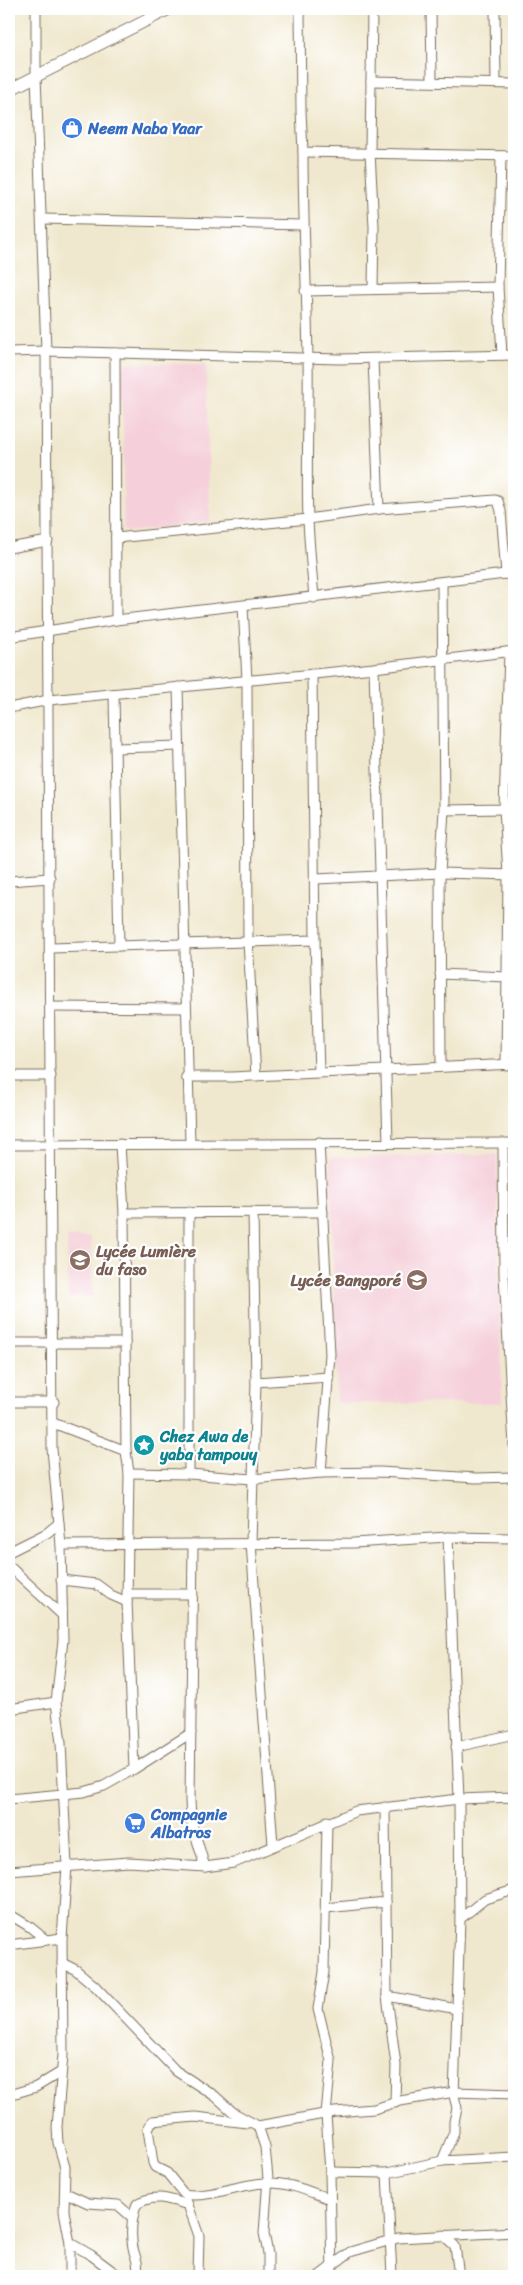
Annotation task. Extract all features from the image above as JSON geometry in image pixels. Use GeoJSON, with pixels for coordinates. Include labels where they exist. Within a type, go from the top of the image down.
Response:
{"type":"FeatureCollection","features":[{"type":"Feature","properties":{"kind":"street"},"geometry":{"type":"LineString","coordinates":[[36,9],[36,76],[46,350],[54,1402],[52,1449],[61,1545],[63,1640],[56,1702],[64,1792],[67,1866],[62,1938],[62,2072],[57,2127],[58,2143],[64,2167],[66,2192],[64,2211],[70,2243],[70,2276]]}},
{"type":"Feature","properties":{"kind":"street"},"geometry":{"type":"LineString","coordinates":[[300,9],[301,111],[304,152],[303,225],[307,262],[305,291],[308,359],[308,519],[314,598]]}},
{"type":"Feature","properties":{"kind":"street"},"geometry":{"type":"LineString","coordinates":[[372,9],[370,152],[374,227],[373,288]]}},
{"type":"Feature","properties":{"kind":"street"},"geometry":{"type":"LineString","coordinates":[[431,9],[432,80]]}},
{"type":"Feature","properties":{"kind":"street"},"geometry":{"type":"LineString","coordinates":[[495,9],[496,83]]}},
{"type":"Feature","properties":{"kind":"street"},"geometry":{"type":"LineString","coordinates":[[9,90],[165,10]]}},
{"type":"Feature","properties":{"kind":"street"},"geometry":{"type":"LineString","coordinates":[[371,81],[432,80],[514,84]]}},
{"type":"Feature","properties":{"kind":"street"},"geometry":{"type":"LineString","coordinates":[[304,152],[514,156]]}},
{"type":"Feature","properties":{"kind":"street"},"geometry":{"type":"LineString","coordinates":[[501,156],[498,287],[502,356]]}},
{"type":"Feature","properties":{"kind":"street"},"geometry":{"type":"LineString","coordinates":[[42,219],[303,225]]}},
{"type":"Feature","properties":{"kind":"street"},"geometry":{"type":"LineString","coordinates":[[305,291],[373,288],[498,287]]}},
{"type":"Feature","properties":{"kind":"street"},"geometry":{"type":"LineString","coordinates":[[9,352],[46,350],[373,360],[514,355]]}},
{"type":"Feature","properties":{"kind":"street"},"geometry":{"type":"LineString","coordinates":[[115,353],[116,620]]}},
{"type":"Feature","properties":{"kind":"street"},"geometry":{"type":"LineString","coordinates":[[373,360],[379,508]]}},
{"type":"Feature","properties":{"kind":"street"},"geometry":{"type":"LineString","coordinates":[[9,637],[116,620],[510,574],[498,501],[477,500],[379,508],[308,519],[116,538]]}},
{"type":"Feature","properties":{"kind":"street"},"geometry":{"type":"LineString","coordinates":[[9,548],[48,541]]}},
{"type":"Feature","properties":{"kind":"street"},"geometry":{"type":"LineString","coordinates":[[440,1068],[440,872],[444,810],[441,660],[442,582]]}},
{"type":"Feature","properties":{"kind":"street"},"geometry":{"type":"LineString","coordinates":[[243,606],[247,680],[248,942],[256,1076]]}},
{"type":"Feature","properties":{"kind":"street"},"geometry":{"type":"LineString","coordinates":[[9,708],[49,700],[374,668],[511,652],[504,809],[511,875],[507,977],[510,1064],[256,1076],[186,1077]]}},
{"type":"Feature","properties":{"kind":"street"},"geometry":{"type":"LineString","coordinates":[[374,668],[382,876],[388,1143]]}},
{"type":"Feature","properties":{"kind":"street"},"geometry":{"type":"LineString","coordinates":[[312,674],[316,879],[315,940],[319,1073]]}},
{"type":"Feature","properties":{"kind":"street"},"geometry":{"type":"LineString","coordinates":[[178,688],[186,1077],[190,1143]]}},
{"type":"Feature","properties":{"kind":"street"},"geometry":{"type":"LineString","coordinates":[[114,694],[119,946]]}},
{"type":"Feature","properties":{"kind":"street"},"geometry":{"type":"LineString","coordinates":[[116,748],[180,746]]}},
{"type":"Feature","properties":{"kind":"street"},"geometry":{"type":"LineString","coordinates":[[444,810],[504,809]]}},
{"type":"Feature","properties":{"kind":"street"},"geometry":{"type":"LineString","coordinates":[[316,879],[440,872],[511,875]]}},
{"type":"Feature","properties":{"kind":"street"},"geometry":{"type":"LineString","coordinates":[[9,880],[50,878]]}},
{"type":"Feature","properties":{"kind":"street"},"geometry":{"type":"LineString","coordinates":[[50,948],[315,940]]}},
{"type":"Feature","properties":{"kind":"street"},"geometry":{"type":"LineString","coordinates":[[440,974],[507,977]]}},
{"type":"Feature","properties":{"kind":"street"},"geometry":{"type":"LineString","coordinates":[[51,1007],[186,1008]]}},
{"type":"Feature","properties":{"kind":"street"},"geometry":{"type":"LineString","coordinates":[[9,1076],[51,1076]]}},
{"type":"Feature","properties":{"kind":"street"},"geometry":{"type":"LineString","coordinates":[[319,1142],[330,1354],[321,1473]]}},
{"type":"Feature","properties":{"kind":"street"},"geometry":{"type":"LineString","coordinates":[[9,1145],[319,1142],[514,1143]]}},
{"type":"Feature","properties":{"kind":"street"},"geometry":{"type":"LineString","coordinates":[[503,1142],[504,1275],[514,1446]]}},
{"type":"Feature","properties":{"kind":"street"},"geometry":{"type":"LineString","coordinates":[[120,1144],[124,1212],[126,1451],[129,1473],[126,1544],[127,1598],[134,1770]]}},
{"type":"Feature","properties":{"kind":"street"},"geometry":{"type":"LineString","coordinates":[[124,1212],[323,1212]]}},
{"type":"Feature","properties":{"kind":"street"},"geometry":{"type":"LineString","coordinates":[[189,1474],[190,1212]]}},
{"type":"Feature","properties":{"kind":"street"},"geometry":{"type":"LineString","coordinates":[[253,1212],[256,1382],[251,1543],[273,1845]]}},
{"type":"Feature","properties":{"kind":"street"},"geometry":{"type":"LineString","coordinates":[[504,1275],[514,1275]]}},
{"type":"Feature","properties":{"kind":"street"},"geometry":{"type":"LineString","coordinates":[[9,1343],[125,1343]]}},
{"type":"Feature","properties":{"kind":"street"},"geometry":{"type":"LineString","coordinates":[[256,1382],[329,1377]]}},
{"type":"Feature","properties":{"kind":"street"},"geometry":{"type":"LineString","coordinates":[[9,1402],[54,1402]]}},
{"type":"Feature","properties":{"kind":"street"},"geometry":{"type":"LineString","coordinates":[[53,1424],[126,1451]]}},
{"type":"Feature","properties":{"kind":"street"},"geometry":{"type":"LineString","coordinates":[[129,1473],[189,1474],[252,1479],[321,1473],[380,1472],[476,1478],[514,1477]]}},
{"type":"Feature","properties":{"kind":"street"},"geometry":{"type":"LineString","coordinates":[[9,1552],[47,1533],[59,1523]]}},
{"type":"Feature","properties":{"kind":"street"},"geometry":{"type":"LineString","coordinates":[[61,1545],[353,1543],[448,1537],[514,1538]]}},
{"type":"Feature","properties":{"kind":"street"},"geometry":{"type":"LineString","coordinates":[[442,2161],[454,2132],[457,2112],[455,2092],[460,1919],[459,1799],[448,1537]]}},
{"type":"Feature","properties":{"kind":"street"},"geometry":{"type":"LineString","coordinates":[[194,1544],[190,1733],[191,1820],[205,1867]]}},
{"type":"Feature","properties":{"kind":"street"},"geometry":{"type":"LineString","coordinates":[[9,1566],[62,1615]]}},
{"type":"Feature","properties":{"kind":"street"},"geometry":{"type":"LineString","coordinates":[[61,1580],[96,1584],[111,1595],[127,1598],[193,1594]]}},
{"type":"Feature","properties":{"kind":"street"},"geometry":{"type":"LineString","coordinates":[[9,1710],[56,1702]]}},
{"type":"Feature","properties":{"kind":"street"},"geometry":{"type":"LineString","coordinates":[[9,1799],[64,1792],[84,1792],[104,1786],[134,1770],[190,1733]]}},
{"type":"Feature","properties":{"kind":"street"},"geometry":{"type":"LineString","coordinates":[[456,1747],[514,1734]]}},
{"type":"Feature","properties":{"kind":"street"},"geometry":{"type":"LineString","coordinates":[[9,1871],[153,1862],[205,1867],[234,1863],[327,1821],[356,1811],[385,1806],[459,1799],[514,1797]]}},
{"type":"Feature","properties":{"kind":"street"},"geometry":{"type":"LineString","coordinates":[[385,1806],[387,1996],[396,2066],[395,2103]]}},
{"type":"Feature","properties":{"kind":"street"},"geometry":{"type":"LineString","coordinates":[[327,1821],[324,1972],[318,2009],[331,2061],[326,2114],[330,2172],[332,2271]]}},
{"type":"Feature","properties":{"kind":"street"},"geometry":{"type":"LineString","coordinates":[[460,1919],[485,1899],[514,1890]]}},
{"type":"Feature","properties":{"kind":"street"},"geometry":{"type":"LineString","coordinates":[[326,1908],[386,1902]]}},
{"type":"Feature","properties":{"kind":"street"},"geometry":{"type":"LineString","coordinates":[[9,1914],[46,1940]]}},
{"type":"Feature","properties":{"kind":"street"},"geometry":{"type":"LineString","coordinates":[[9,1945],[62,1938]]}},
{"type":"Feature","properties":{"kind":"street"},"geometry":{"type":"LineString","coordinates":[[62,1963],[76,1970],[95,1986],[176,2071],[255,2125],[265,2147],[268,2182],[265,2197],[264,2233],[268,2254],[268,2276]]}},
{"type":"Feature","properties":{"kind":"street"},"geometry":{"type":"LineString","coordinates":[[387,1996],[457,2009]]}},
{"type":"Feature","properties":{"kind":"street"},"geometry":{"type":"LineString","coordinates":[[9,2095],[36,2088],[62,2072]]}},
{"type":"Feature","properties":{"kind":"street"},"geometry":{"type":"LineString","coordinates":[[198,2276],[199,2236],[184,2194],[167,2173],[155,2167],[153,2163],[148,2129],[152,2121],[195,2117],[255,2125],[374,2109],[395,2103],[455,2092],[514,2094]]}},
{"type":"Feature","properties":{"kind":"street"},"geometry":{"type":"LineString","coordinates":[[330,2172],[387,2173],[442,2161],[514,2157]]}},
{"type":"Feature","properties":{"kind":"street"},"geometry":{"type":"LineString","coordinates":[[387,2173],[392,2239],[392,2276]]}},
{"type":"Feature","properties":{"kind":"street"},"geometry":{"type":"LineString","coordinates":[[184,2194],[203,2196],[228,2188],[268,2182],[296,2187],[330,2199]]}},
{"type":"Feature","properties":{"kind":"street"},"geometry":{"type":"LineString","coordinates":[[66,2192],[88,2203],[118,2205],[133,2218]]}},
{"type":"Feature","properties":{"kind":"street"},"geometry":{"type":"LineString","coordinates":[[137,2276],[138,2261],[134,2252],[132,2230],[136,2204],[145,2199],[162,2197],[188,2205]]}},
{"type":"Feature","properties":{"kind":"street"},"geometry":{"type":"LineString","coordinates":[[319,2276],[332,2271],[350,2252],[392,2239],[512,2233]]}},
{"type":"Feature","properties":{"kind":"street"},"geometry":{"type":"LineString","coordinates":[[443,2235],[455,2246],[459,2276]]}},
{"type":"Feature","properties":{"kind":"street"},"geometry":{"type":"LineString","coordinates":[[70,2243],[92,2255],[119,2276]]}},
{"type":"Feature","properties":{"kind":"shaded area"},"geometry":{"type":"Polygon","coordinates":[[[126,363],[206,364],[210,521],[127,532],[123,528],[124,444],[120,369],[125,368],[126,363]]]}},
{"type":"Feature","properties":{"kind":"shaded area","name":"Lycée Bangporé"},"geometry":{"type":"Polygon","coordinates":[[[497,1154],[502,1403],[337,1403],[330,1158],[497,1154]]]}},
{"type":"Feature","properties":{"kind":"shaded area","name":"Lycée Lumière du faso"},"geometry":{"type":"Polygon","coordinates":[[[67,1237],[91,1237],[93,1296],[68,1298],[67,1237]]]}},
{"type":"Feature","properties":{"kind":"place","name":"Neem Naba Yaar"},"geometry":{"type":"Point","coordinates":[72,128]}},
{"type":"Feature","properties":{"kind":"place","name":"Lycée Lumière du faso"},"geometry":{"type":"Point","coordinates":[80,1260]}},
{"type":"Feature","properties":{"kind":"place","name":"Lycée Bangporé"},"geometry":{"type":"Point","coordinates":[417,1280]}},
{"type":"Feature","properties":{"kind":"place","name":"Chez Awa de yaba tampouy"},"geometry":{"type":"Point","coordinates":[144,1445]}},
{"type":"Feature","properties":{"kind":"place","name":"Compagnie Albatros"},"geometry":{"type":"Point","coordinates":[135,1823]}}]}
